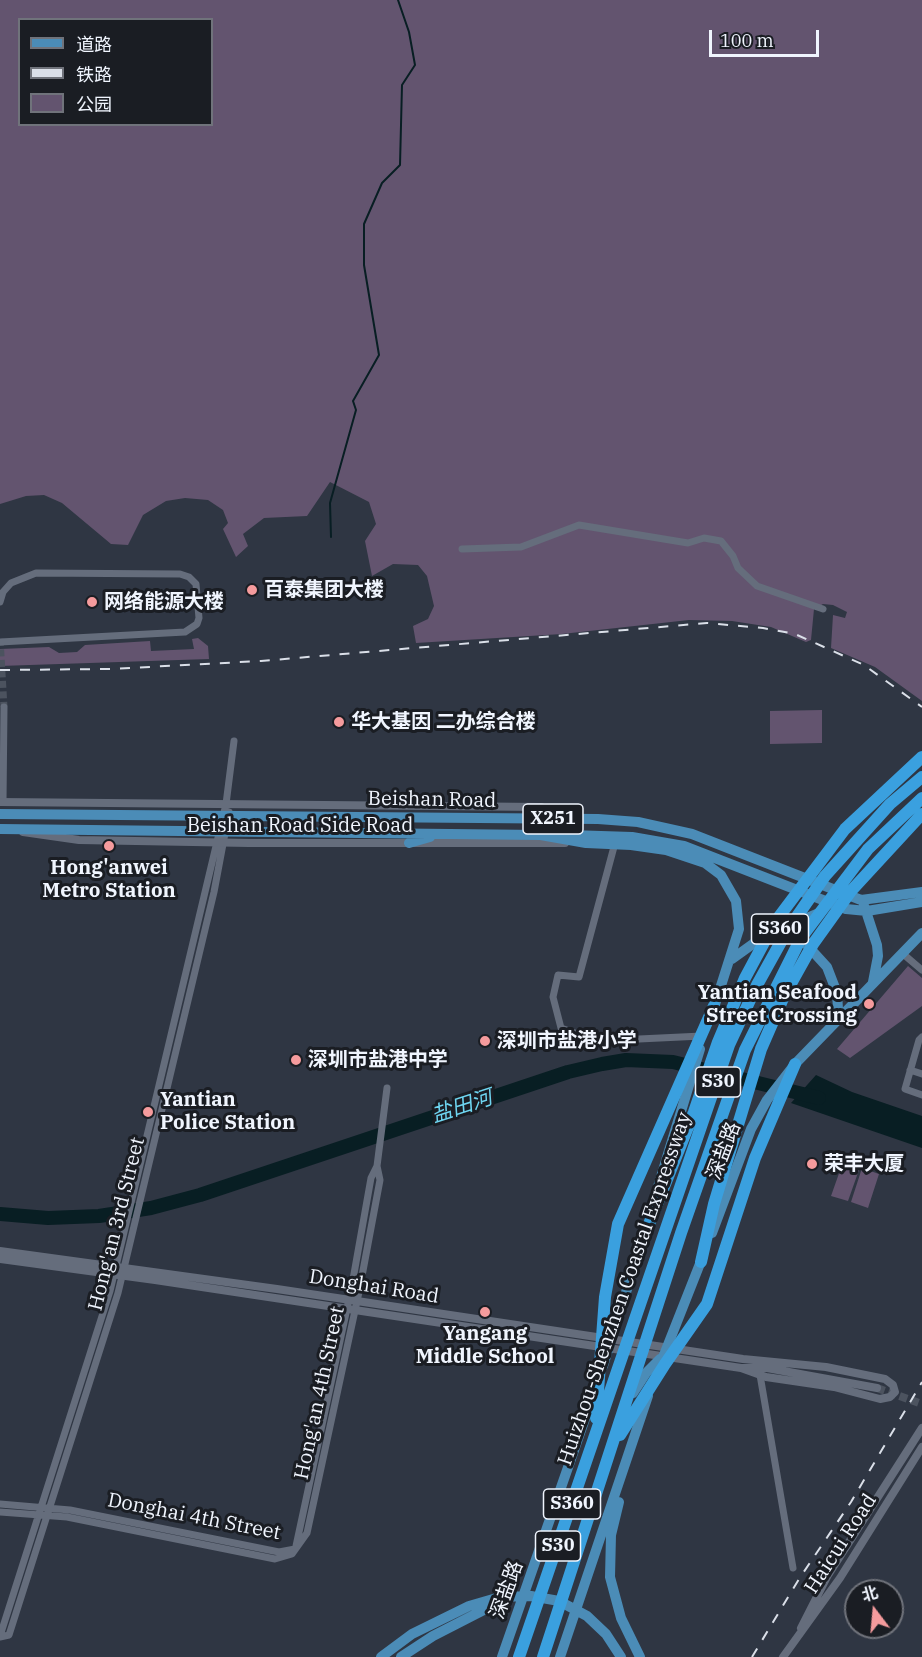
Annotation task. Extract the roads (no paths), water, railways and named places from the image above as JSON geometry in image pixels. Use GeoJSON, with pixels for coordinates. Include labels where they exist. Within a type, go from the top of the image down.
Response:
{"type":"FeatureCollection","features":[{"type":"Feature","properties":{"kind":"highway"},"geometry":{"type":"LineString","coordinates":[[641,1244],[694,1112],[718,1042],[745,978],[774,922],[845,829],[922,757]]}},
{"type":"Feature","properties":{"kind":"highway","name":"Huizhou-Shenzhen Coastal Expressway"},"geometry":{"type":"LineString","coordinates":[[520,1657],[595,1434],[660,1254],[729,1045],[757,985],[787,931],[825,876],[890,804],[922,777]]}},
{"type":"Feature","properties":{"kind":"highway","name":"Huizhou-Shenzhen Coastal Expressway"},"geometry":{"type":"LineString","coordinates":[[542,1657],[745,1050],[801,938],[840,883],[868,849],[922,798]]}},
{"type":"Feature","properties":{"kind":"highway"},"geometry":{"type":"LineString","coordinates":[[701,1262],[714,1204],[765,1038],[784,996],[813,945],[851,891],[922,814]]}},
{"type":"Feature","properties":{"kind":"highway"},"geometry":{"type":"LineString","coordinates":[[595,1434],[605,1297],[618,1224],[681,1085],[692,1053],[703,1038],[714,1006]]}},
{"type":"Feature","properties":{"kind":"highway"},"geometry":{"type":"LineString","coordinates":[[610,1451],[664,1364],[707,1304],[772,1102],[795,1064]]}},
{"type":"Feature","properties":{"kind":"main road","name":"Beishan Road"},"geometry":{"type":"LineString","coordinates":[[1,806],[227,816],[558,819],[638,822],[680,830],[861,900],[922,892]]}},
{"type":"Feature","properties":{"kind":"main road","name":"Beishan Road"},"geometry":{"type":"LineString","coordinates":[[0,829],[222,837],[442,834],[614,836],[673,843],[744,868],[835,906],[867,911],[922,902]]}},
{"type":"Feature","properties":{"kind":"main road"},"geometry":{"type":"LineString","coordinates":[[409,843],[442,834]]}},
{"type":"Feature","properties":{"kind":"main road"},"geometry":{"type":"LineString","coordinates":[[535,834],[586,843],[615,843],[680,854],[705,863],[721,875],[733,892],[740,920],[730,962]]}},
{"type":"Feature","properties":{"kind":"main road","name":"S360"},"geometry":{"type":"LineString","coordinates":[[714,1006],[730,962],[745,948],[772,932],[835,906],[861,900]]}},
{"type":"Feature","properties":{"kind":"main road"},"geometry":{"type":"LineString","coordinates":[[861,900],[867,911],[877,945],[878,956],[873,983]]}},
{"type":"Feature","properties":{"kind":"main road"},"geometry":{"type":"LineString","coordinates":[[772,932],[784,933],[798,939],[827,967],[836,986],[838,1001],[832,1026]]}},
{"type":"Feature","properties":{"kind":"main road"},"geometry":{"type":"LineString","coordinates":[[795,1064],[922,933]]}},
{"type":"Feature","properties":{"kind":"main road","name":"S360"},"geometry":{"type":"LineString","coordinates":[[681,1085],[703,1038]]}},
{"type":"Feature","properties":{"kind":"main road","name":"深盐路"},"geometry":{"type":"LineString","coordinates":[[502,1657],[610,1344],[641,1244],[681,1085]]}},
{"type":"Feature","properties":{"kind":"main road","name":"深盐路"},"geometry":{"type":"LineString","coordinates":[[560,1657],[664,1352],[751,1129],[772,1102]]}},
{"type":"Feature","properties":{"kind":"main road","name":"S360"},"geometry":{"type":"LineString","coordinates":[[520,1657],[550,1579],[606,1395],[610,1344]]}},
{"type":"Feature","properties":{"kind":"main road"},"geometry":{"type":"LineString","coordinates":[[542,1657],[630,1399],[645,1373],[664,1352]]}},
{"type":"Feature","properties":{"kind":"main road"},"geometry":{"type":"LineString","coordinates":[[640,1418],[609,1550],[610,1577],[614,1597],[628,1634],[640,1657]]}},
{"type":"Feature","properties":{"kind":"main road"},"geometry":{"type":"LineString","coordinates":[[401,1657],[433,1636],[496,1606],[517,1591],[531,1569],[547,1530]]}},
{"type":"Feature","properties":{"kind":"main road"},"geometry":{"type":"LineString","coordinates":[[381,1657],[412,1634],[469,1606],[500,1597],[531,1596],[559,1601],[587,1616],[606,1634],[621,1657]]}},
{"type":"Feature","properties":{"kind":"street"},"geometry":{"type":"LineString","coordinates":[[462,549],[520,547],[579,525],[688,543],[704,538],[721,541],[733,555],[738,568],[757,586],[823,609]]}},
{"type":"Feature","properties":{"kind":"street"},"geometry":{"type":"LineString","coordinates":[[0,602],[3,592],[11,583],[36,573],[180,574],[196,584],[199,618],[198,624],[185,632],[0,642]]}},
{"type":"Feature","properties":{"kind":"street"},"geometry":{"type":"LineString","coordinates":[[1,806],[4,707]]}},
{"type":"Feature","properties":{"kind":"street"},"geometry":{"type":"LineString","coordinates":[[227,816],[226,804],[234,741]]}},
{"type":"Feature","properties":{"kind":"street","name":"Beishan Road Side Road"},"geometry":{"type":"LineString","coordinates":[[1,806],[226,804],[541,807],[553,812],[558,819]]}},
{"type":"Feature","properties":{"kind":"street","name":"Hong'an 3rd Street"},"geometry":{"type":"LineString","coordinates":[[222,837],[135,1229],[120,1271],[40,1511],[0,1636],[9,1635],[49,1512],[120,1271],[126,1229],[227,816]]}},
{"type":"Feature","properties":{"kind":"street","name":"Beishan Road Side Road"},"geometry":{"type":"LineString","coordinates":[[222,837],[409,843],[586,843]]}},
{"type":"Feature","properties":{"kind":"street"},"geometry":{"type":"LineString","coordinates":[[615,843],[579,977],[558,975],[553,997],[561,1028],[597,1041],[703,1038]]}},
{"type":"Feature","properties":{"kind":"street"},"geometry":{"type":"LineString","coordinates":[[902,953],[922,970]]}},
{"type":"Feature","properties":{"kind":"street"},"geometry":{"type":"LineString","coordinates":[[922,1037],[919,1054],[910,1070],[905,1089],[922,1095]]}},
{"type":"Feature","properties":{"kind":"street"},"geometry":{"type":"LineString","coordinates":[[910,1070],[922,1074]]}},
{"type":"Feature","properties":{"kind":"street","name":"Hong'an 4th Street"},"geometry":{"type":"LineString","coordinates":[[295,1549],[380,1179],[377,1166],[387,1088]]}},
{"type":"Feature","properties":{"kind":"street","name":"Donghai Road"},"geometry":{"type":"LineString","coordinates":[[0,1251],[742,1364],[877,1388]]}},
{"type":"Feature","properties":{"kind":"street","name":"Donghai Road"},"geometry":{"type":"LineString","coordinates":[[0,1259],[120,1271]]}},
{"type":"Feature","properties":{"kind":"street","name":"Donghai Road"},"geometry":{"type":"LineString","coordinates":[[783,1361],[863,1374],[890,1382],[895,1392],[890,1397],[880,1399],[834,1387],[760,1375],[742,1364],[783,1361]]}},
{"type":"Feature","properties":{"kind":"street"},"geometry":{"type":"LineString","coordinates":[[760,1375],[793,1568]]}},
{"type":"Feature","properties":{"kind":"street","name":"Haicui Road"},"geometry":{"type":"LineString","coordinates":[[799,1635],[807,1611],[828,1575],[922,1428]]}},
{"type":"Feature","properties":{"kind":"street","name":"Haicui Road"},"geometry":{"type":"LineString","coordinates":[[783,1657],[840,1578],[922,1447]]}},
{"type":"Feature","properties":{"kind":"street","name":"Donghai 4th Street"},"geometry":{"type":"LineString","coordinates":[[0,1504],[275,1559],[288,1556],[295,1549]]}},
{"type":"Feature","properties":{"kind":"street","name":"Donghai 4th Street"},"geometry":{"type":"LineString","coordinates":[[0,1512],[40,1511]]}},
{"type":"Feature","properties":{"kind":"waterway"},"geometry":{"type":"LineString","coordinates":[[331,537],[330,503],[356,410],[353,401],[379,355],[364,265],[364,224],[382,183],[400,165],[402,85],[415,65],[409,32],[398,0]]}},
{"type":"Feature","properties":{"kind":"waterway","name":"盐田河"},"geometry":{"type":"LineString","coordinates":[[0,1214],[48,1218],[99,1216],[151,1208],[200,1195],[568,1072],[626,1060],[673,1062],[819,1098]]}},
{"type":"Feature","properties":{"kind":"tunnel"},"geometry":{"type":"LineString","coordinates":[[0,639],[4,707]]}},
{"type":"Feature","properties":{"kind":"tunnel"},"geometry":{"type":"LineString","coordinates":[[877,1388],[922,1404]]}},
{"type":"Feature","properties":{"kind":"railway"},"geometry":{"type":"LineString","coordinates":[[0,670],[110,669],[261,661],[707,623],[763,628],[795,634],[864,665],[922,707]]}},
{"type":"Feature","properties":{"kind":"railway"},"geometry":{"type":"LineString","coordinates":[[752,1657],[799,1579],[851,1502],[922,1382]]}},
{"type":"Feature","properties":{"kind":"place","name":"百泰集团大楼"},"geometry":{"type":"Point","coordinates":[252,590]}},
{"type":"Feature","properties":{"kind":"place","name":"网络能源大楼"},"geometry":{"type":"Point","coordinates":[92,602]}},
{"type":"Feature","properties":{"kind":"place","name":"华大基因 二办综合楼"},"geometry":{"type":"Point","coordinates":[339,722]}},
{"type":"Feature","properties":{"kind":"place","name":"Hong'anwei Metro Station"},"geometry":{"type":"Point","coordinates":[109,846]}},
{"type":"Feature","properties":{"kind":"place","name":"Yantian Seafood Street Crossing"},"geometry":{"type":"Point","coordinates":[869,1004]}},
{"type":"Feature","properties":{"kind":"place","name":"深圳市盐港小学"},"geometry":{"type":"Point","coordinates":[485,1041]}},
{"type":"Feature","properties":{"kind":"place","name":"深圳市盐港中学"},"geometry":{"type":"Point","coordinates":[296,1060]}},
{"type":"Feature","properties":{"kind":"place","name":"Yantian Police Station"},"geometry":{"type":"Point","coordinates":[148,1112]}},
{"type":"Feature","properties":{"kind":"place","name":"荣丰大厦"},"geometry":{"type":"Point","coordinates":[812,1164]}},
{"type":"Feature","properties":{"kind":"place","name":"Yangang Middle School"},"geometry":{"type":"Point","coordinates":[485,1312]}}]}
